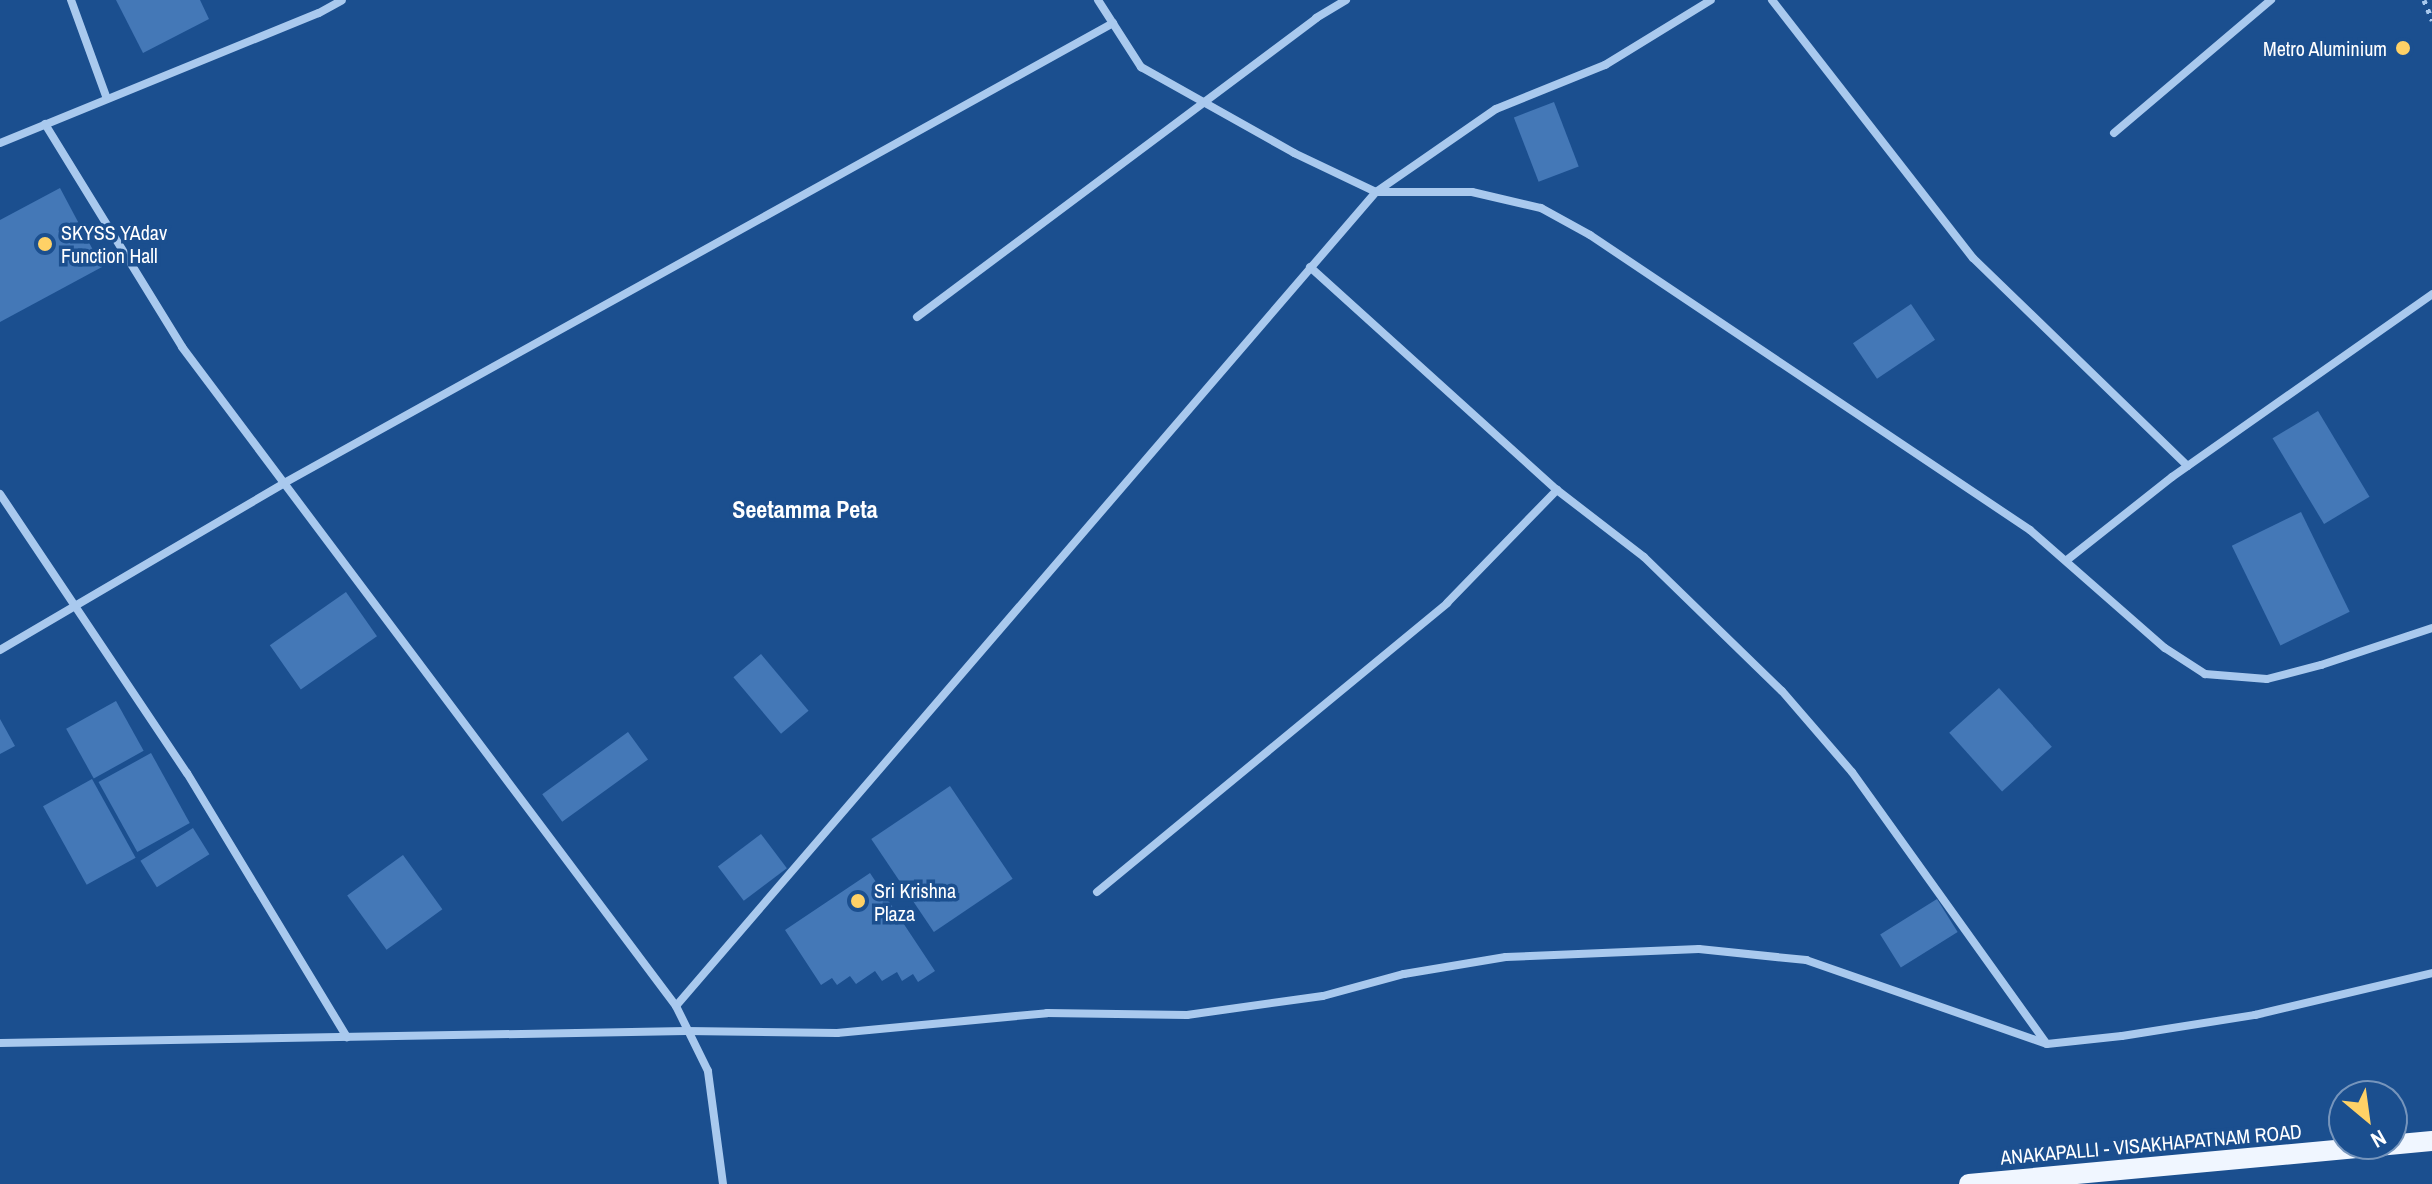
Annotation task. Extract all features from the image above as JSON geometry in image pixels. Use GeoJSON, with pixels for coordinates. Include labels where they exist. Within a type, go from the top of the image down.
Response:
{"type":"FeatureCollection","features":[{"type":"Feature","properties":{"kind":"main road","name":"ANAKAPALLI - VISAKHAPATNAM ROAD"},"geometry":{"type":"LineString","coordinates":[[1969,1184],[2432,1141]]}},
{"type":"Feature","properties":{"kind":"street"},"geometry":{"type":"LineString","coordinates":[[71,0],[107,99]]}},
{"type":"Feature","properties":{"kind":"street"},"geometry":{"type":"LineString","coordinates":[[0,143],[319,13],[342,0]]}},
{"type":"Feature","properties":{"kind":"street"},"geometry":{"type":"LineString","coordinates":[[1098,0],[1141,67],[1294,153],[1376,192],[1472,192],[1541,208],[1642,270],[2030,530],[2165,648],[2205,674],[2267,679],[2321,665],[2432,628]]}},
{"type":"Feature","properties":{"kind":"street"},"geometry":{"type":"LineString","coordinates":[[917,317],[1316,18],[1346,0]]}},
{"type":"Feature","properties":{"kind":"street"},"geometry":{"type":"LineString","coordinates":[[676,1006],[1376,192],[1496,109],[1605,65],[1711,0]]}},
{"type":"Feature","properties":{"kind":"street"},"geometry":{"type":"LineString","coordinates":[[1772,0],[1973,258],[2188,466]]}},
{"type":"Feature","properties":{"kind":"street"},"geometry":{"type":"LineString","coordinates":[[2114,133],[2271,0]]}},
{"type":"Feature","properties":{"kind":"street"},"geometry":{"type":"LineString","coordinates":[[0,650],[286,482],[1113,23]]}},
{"type":"Feature","properties":{"kind":"street"},"geometry":{"type":"LineString","coordinates":[[45,124],[182,347],[676,1006],[708,1071],[723,1184]]}},
{"type":"Feature","properties":{"kind":"street"},"geometry":{"type":"LineString","coordinates":[[1310,267],[1557,490],[1644,557],[1782,691],[1852,772],[2047,1044]]}},
{"type":"Feature","properties":{"kind":"street"},"geometry":{"type":"LineString","coordinates":[[2067,560],[2188,466],[2432,294]]}},
{"type":"Feature","properties":{"kind":"street"},"geometry":{"type":"LineString","coordinates":[[1097,892],[1447,603],[1557,490]]}},
{"type":"Feature","properties":{"kind":"street"},"geometry":{"type":"LineString","coordinates":[[0,494],[187,773],[347,1037]]}},
{"type":"Feature","properties":{"kind":"street"},"geometry":{"type":"LineString","coordinates":[[0,1043],[686,1031],[837,1033],[1047,1013],[1187,1015],[1323,996],[1404,974],[1506,957],[1699,949],[1806,960],[2047,1044],[2122,1036],[2255,1015],[2432,973]]}},
{"type":"Feature","properties":{"kind":"path"},"geometry":{"type":"LineString","coordinates":[[2424,0],[2432,20]]}},
{"type":"Feature","properties":{"kind":"building"},"geometry":{"type":"Polygon","coordinates":[[[116,0],[200,0],[209,19],[143,53],[116,0]]]}},
{"type":"Feature","properties":{"kind":"building"},"geometry":{"type":"Polygon","coordinates":[[[1554,102],[1579,166],[1539,182],[1514,117],[1554,102]]]}},
{"type":"Feature","properties":{"kind":"building","name":"SKYSS YAdav Function Hall"},"geometry":{"type":"Polygon","coordinates":[[[60,188],[102,267],[0,322],[0,220],[60,188]]]}},
{"type":"Feature","properties":{"kind":"building"},"geometry":{"type":"Polygon","coordinates":[[[1911,304],[1935,340],[1877,379],[1853,343],[1911,304]]]}},
{"type":"Feature","properties":{"kind":"building"},"geometry":{"type":"Polygon","coordinates":[[[2318,411],[2370,497],[2324,524],[2273,438],[2318,411]]]}},
{"type":"Feature","properties":{"kind":"building"},"geometry":{"type":"Polygon","coordinates":[[[2301,512],[2350,612],[2280,646],[2232,546],[2301,512]]]}},
{"type":"Feature","properties":{"kind":"building"},"geometry":{"type":"Polygon","coordinates":[[[346,592],[377,636],[301,690],[270,645],[346,592]]]}},
{"type":"Feature","properties":{"kind":"building"},"geometry":{"type":"Polygon","coordinates":[[[761,654],[809,711],[781,734],[733,677],[761,654]]]}},
{"type":"Feature","properties":{"kind":"building"},"geometry":{"type":"Polygon","coordinates":[[[1999,688],[2052,747],[2002,792],[1949,733],[1999,688]]]}},
{"type":"Feature","properties":{"kind":"building"},"geometry":{"type":"Polygon","coordinates":[[[116,701],[144,751],[94,778],[66,729],[116,701]]]}},
{"type":"Feature","properties":{"kind":"building"},"geometry":{"type":"Polygon","coordinates":[[[0,719],[15,746],[0,754],[0,719]]]}},
{"type":"Feature","properties":{"kind":"building"},"geometry":{"type":"Polygon","coordinates":[[[628,732],[648,760],[562,822],[542,794],[628,732]]]}},
{"type":"Feature","properties":{"kind":"building"},"geometry":{"type":"Polygon","coordinates":[[[151,753],[190,823],[137,852],[99,782],[151,753]]]}},
{"type":"Feature","properties":{"kind":"building"},"geometry":{"type":"Polygon","coordinates":[[[92,779],[136,858],[87,885],[43,806],[92,779]]]}},
{"type":"Feature","properties":{"kind":"building"},"geometry":{"type":"Polygon","coordinates":[[[950,786],[1013,879],[934,932],[871,839],[950,786]]]}},
{"type":"Feature","properties":{"kind":"building"},"geometry":{"type":"Polygon","coordinates":[[[193,828],[209,854],[157,887],[140,861],[193,828]]]}},
{"type":"Feature","properties":{"kind":"building"},"geometry":{"type":"Polygon","coordinates":[[[761,834],[787,868],[744,901],[718,866],[761,834]]]}},
{"type":"Feature","properties":{"kind":"building"},"geometry":{"type":"Polygon","coordinates":[[[403,855],[442,909],[387,950],[347,896],[403,855]]]}},
{"type":"Feature","properties":{"kind":"building","name":"Sri Krishna Plaza"},"geometry":{"type":"Polygon","coordinates":[[[870,873],[935,971],[918,982],[913,974],[902,981],[897,972],[882,981],[875,971],[856,984],[850,976],[837,985],[832,978],[821,985],[785,930],[870,873]]]}},
{"type":"Feature","properties":{"kind":"building"},"geometry":{"type":"Polygon","coordinates":[[[1937,899],[1958,932],[1901,968],[1880,935],[1937,899]]]}},
{"type":"Feature","properties":{"kind":"place","name":"Metro Aluminium"},"geometry":{"type":"Point","coordinates":[2403,48]}},
{"type":"Feature","properties":{"kind":"place","name":"SKYSS YAdav Function Hall"},"geometry":{"type":"Point","coordinates":[45,244]}},
{"type":"Feature","properties":{"kind":"place","name":"Sri Krishna Plaza"},"geometry":{"type":"Point","coordinates":[858,901]}},
{"type":"Feature","properties":{"kind":"district","name":"Seetamma Peta"},"geometry":{"type":"Point","coordinates":[805,510]}}]}
